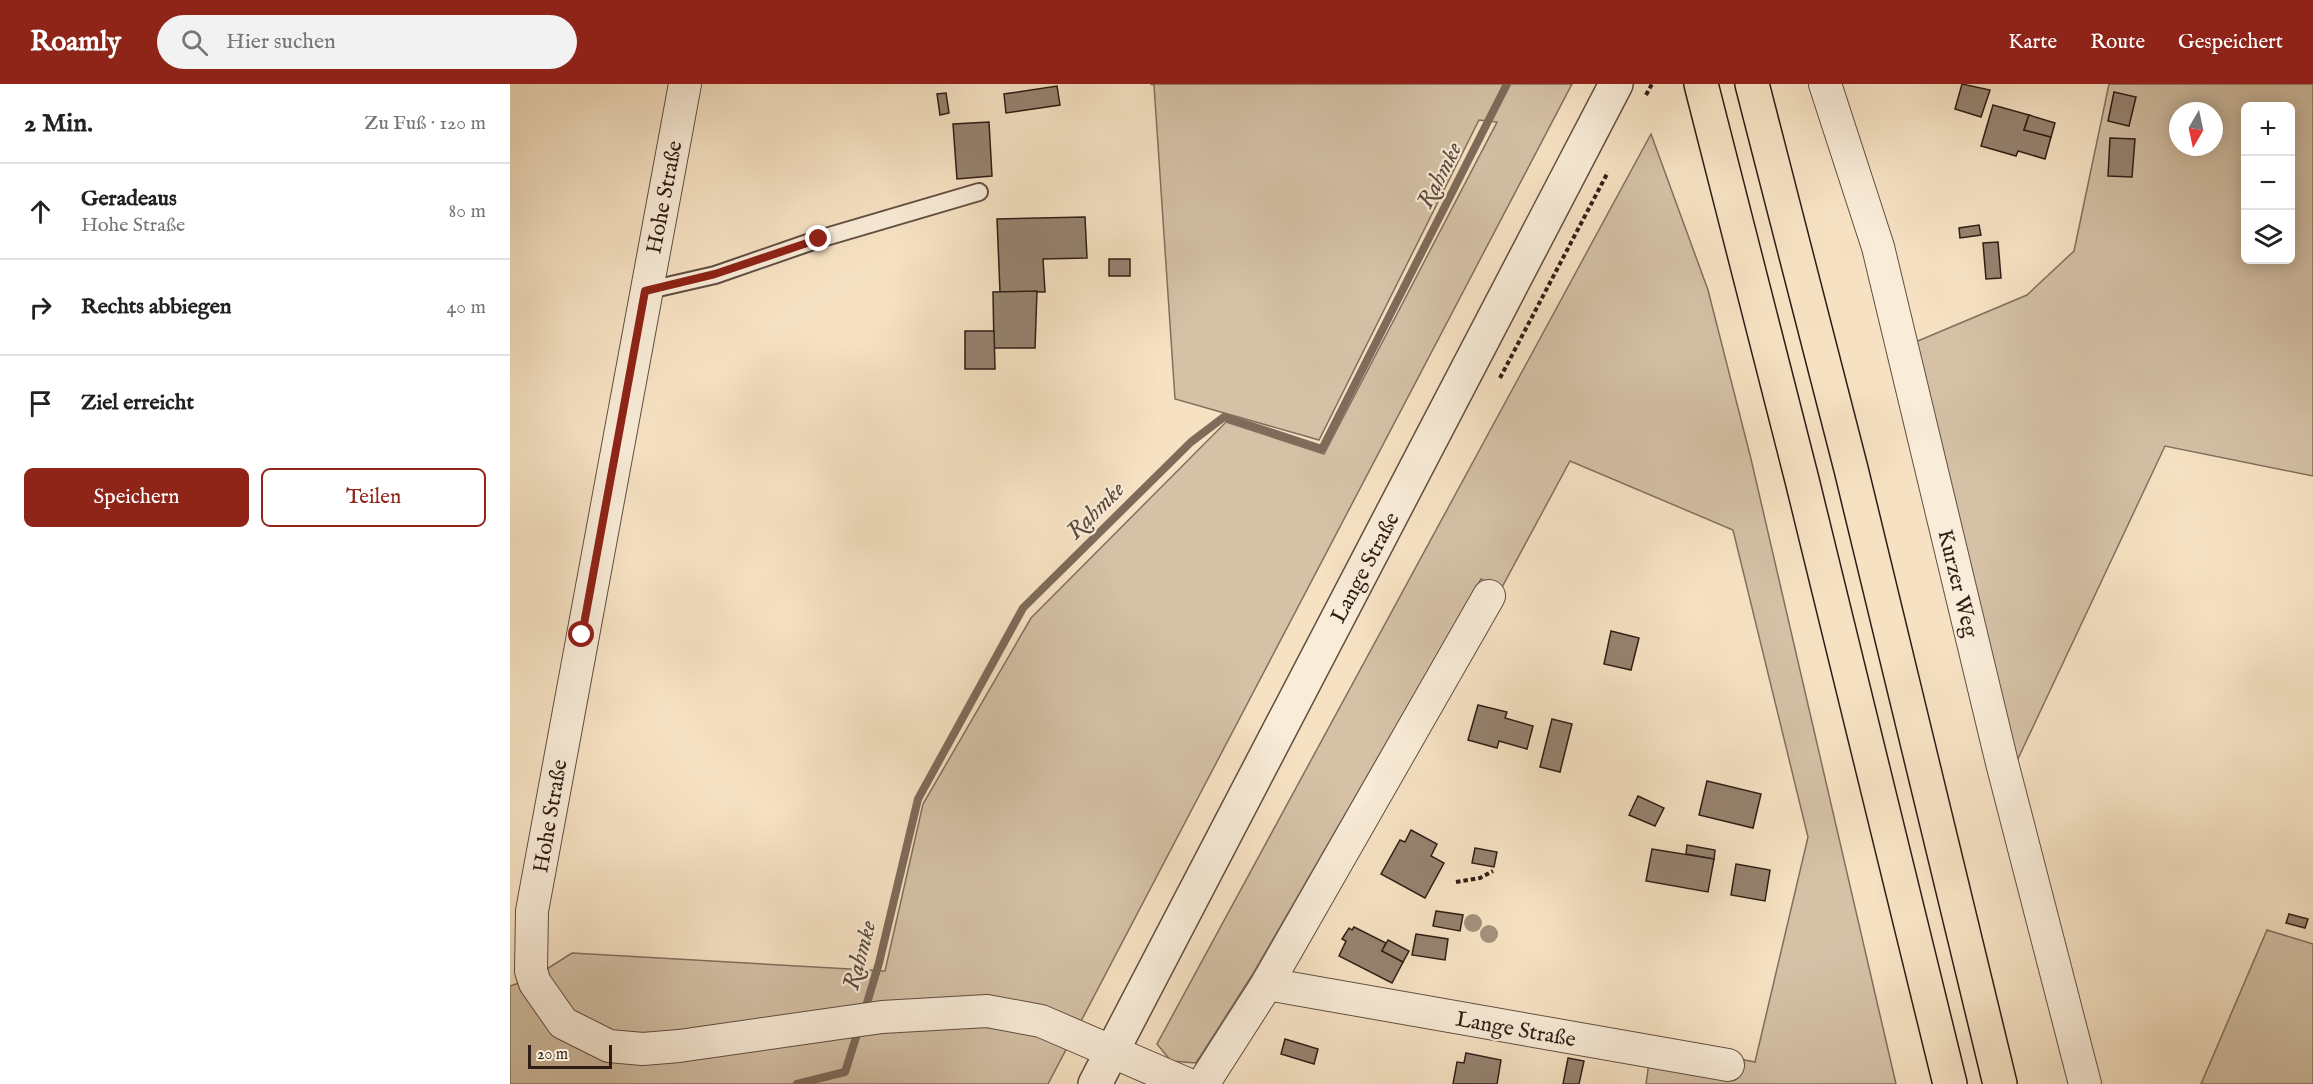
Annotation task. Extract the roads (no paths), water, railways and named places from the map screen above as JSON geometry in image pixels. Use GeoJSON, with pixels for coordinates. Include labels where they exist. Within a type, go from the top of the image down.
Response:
{"type":"FeatureCollection","features":[{"type":"Feature","properties":{"kind":"highway"},"geometry":{"type":"LineString","coordinates":[[1701,84],[1816,538],[1950,1084]]}},
{"type":"Feature","properties":{"kind":"highway"},"geometry":{"type":"LineString","coordinates":[[1752,84],[1851,469],[2000,1084]]}},
{"type":"Feature","properties":{"kind":"street","name":"Hohe Straße"},"geometry":{"type":"LineString","coordinates":[[685,84],[532,911],[531,971],[535,983],[563,1023],[609,1046],[643,1049],[679,1046],[882,1017],[987,1011],[1041,1021],[1111,1050]]}},
{"type":"Feature","properties":{"kind":"street","name":"Lange Straße"},"geometry":{"type":"LineString","coordinates":[[1095,1084],[1616,84]]}},
{"type":"Feature","properties":{"kind":"street","name":"Kurzer Weg"},"geometry":{"type":"LineString","coordinates":[[1825,84],[1878,247],[1999,751],[2085,1084]]}},
{"type":"Feature","properties":{"kind":"street"},"geometry":{"type":"LineString","coordinates":[[1203,1084],[1267,984],[1489,596]]}},
{"type":"Feature","properties":{"kind":"street","name":"Lange Straße"},"geometry":{"type":"LineString","coordinates":[[1267,984],[1728,1065]]}},
{"type":"Feature","properties":{"kind":"street"},"geometry":{"type":"LineString","coordinates":[[1111,1050],[1187,1084]]}},
{"type":"Feature","properties":{"kind":"lane"},"geometry":{"type":"LineString","coordinates":[[645,291],[715,274],[819,239],[979,192]]}},
{"type":"Feature","properties":{"kind":"waterway","name":"Rahmke"},"geometry":{"type":"LineString","coordinates":[[864,1013],[879,963],[918,799],[1023,608],[1191,442],[1224,417],[1322,449],[1507,84]]}},
{"type":"Feature","properties":{"kind":"waterway","name":"Rahmke"},"geometry":{"type":"LineString","coordinates":[[797,1084],[845,1072],[859,1028]]}}]}
